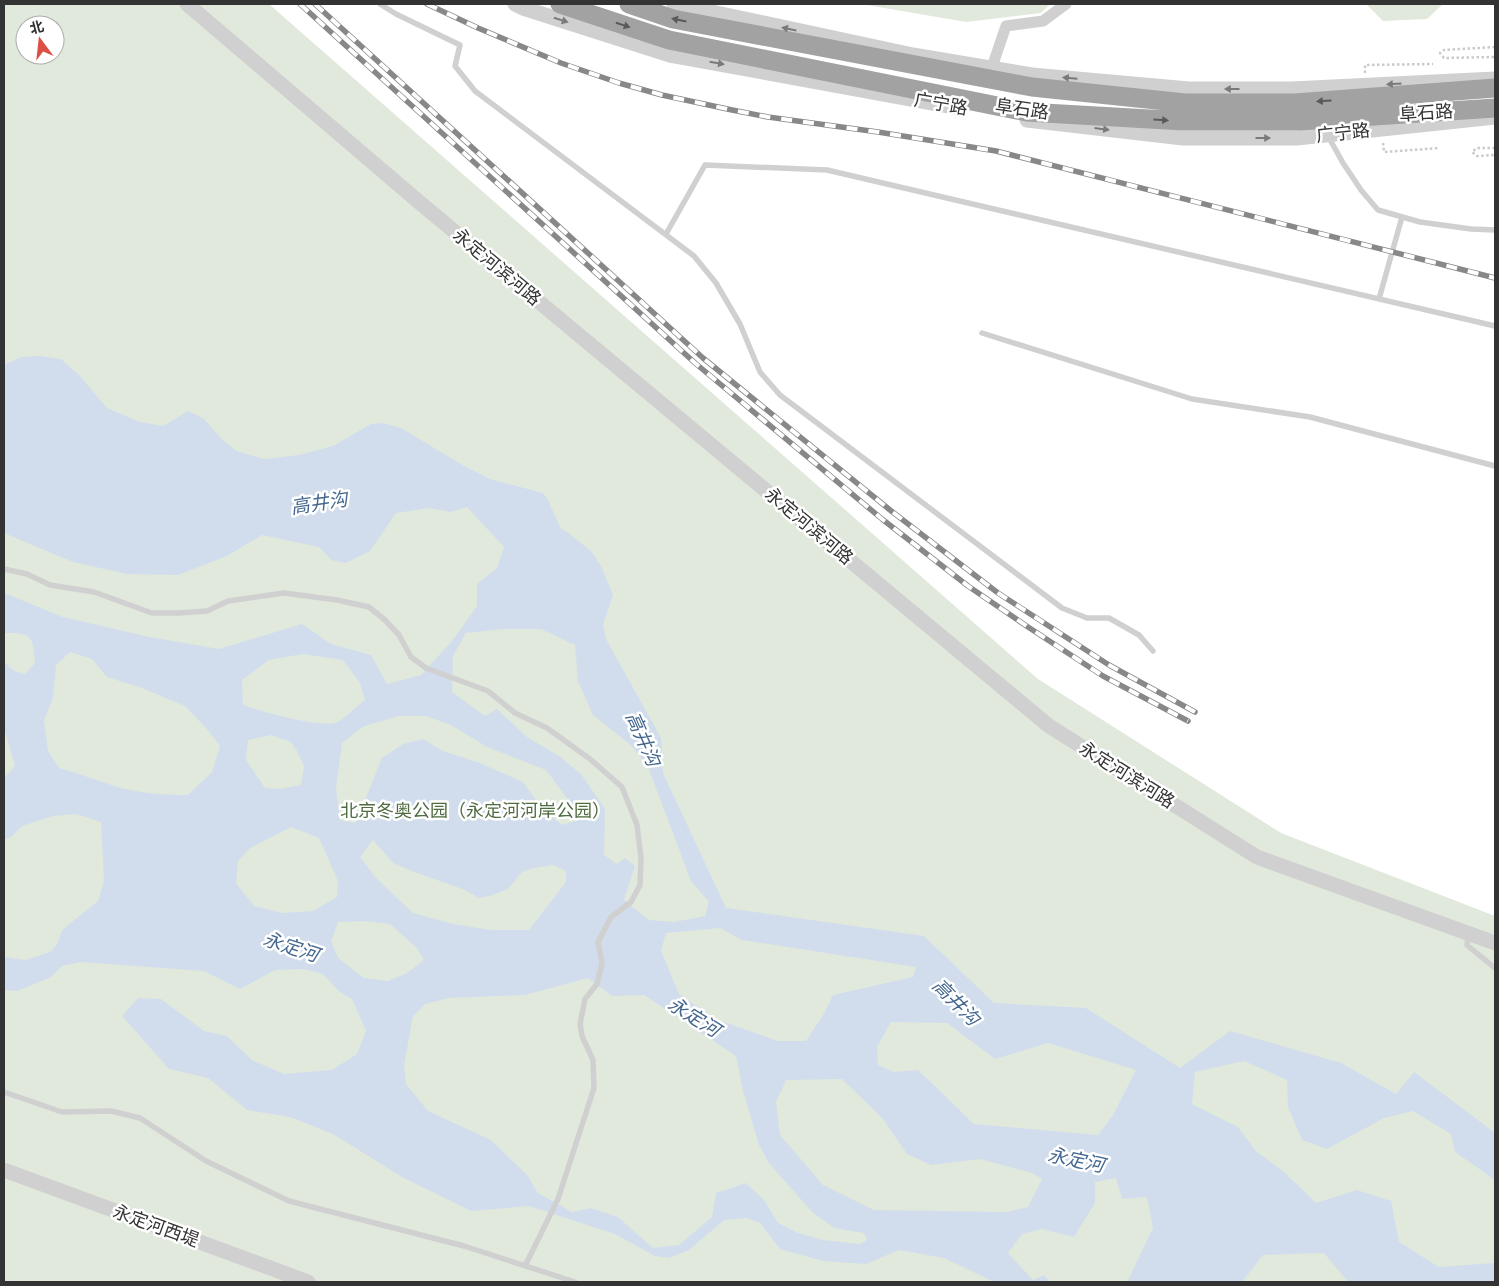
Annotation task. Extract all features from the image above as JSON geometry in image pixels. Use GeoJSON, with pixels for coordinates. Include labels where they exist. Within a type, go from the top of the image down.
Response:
{"type":"FeatureCollection","features":[{"type":"Feature","properties":{"kind":"highway","name":"阜石路"},"geometry":{"type":"LineString","coordinates":[[560,4],[668,40],[1027,112],[1184,121],[1299,121],[1495,108]]}},
{"type":"Feature","properties":{"kind":"highway","name":"阜石路"},"geometry":{"type":"LineString","coordinates":[[629,4],[673,19],[1032,87],[1185,103],[1294,104],[1495,88]]}},
{"type":"Feature","properties":{"kind":"street","name":"永定河滨河路"},"geometry":{"type":"LineString","coordinates":[[187,4],[419,202],[1049,726],[1257,856],[1495,944]]}},
{"type":"Feature","properties":{"kind":"street","name":"广宁路"},"geometry":{"type":"LineString","coordinates":[[515,4],[670,54],[1029,120],[1183,138],[1297,138],[1495,117]]}},
{"type":"Feature","properties":{"kind":"street"},"geometry":{"type":"LineString","coordinates":[[674,4],[914,55],[1032,75],[1189,89],[1292,89],[1495,79]]}},
{"type":"Feature","properties":{"kind":"street"},"geometry":{"type":"LineString","coordinates":[[992,67],[1006,26],[1042,21],[1066,4]]}},
{"type":"Feature","properties":{"kind":"street","name":"永定河西堤"},"geometry":{"type":"LineString","coordinates":[[4,1170],[308,1282]]}},
{"type":"Feature","properties":{"kind":"lane"},"geometry":{"type":"LineString","coordinates":[[380,4],[396,14],[460,45],[455,66],[475,91],[694,256],[716,282],[740,324],[760,372],[780,395],[1062,608],[1087,618],[1109,618],[1139,635],[1153,652]]}},
{"type":"Feature","properties":{"kind":"lane"},"geometry":{"type":"LineString","coordinates":[[1327,134],[1361,190],[1378,210],[1420,222],[1471,229],[1495,230]]}},
{"type":"Feature","properties":{"kind":"lane"},"geometry":{"type":"LineString","coordinates":[[666,234],[705,165],[827,170],[1495,326]]}},
{"type":"Feature","properties":{"kind":"lane"},"geometry":{"type":"LineString","coordinates":[[1380,299],[1402,216]]}},
{"type":"Feature","properties":{"kind":"lane"},"geometry":{"type":"LineString","coordinates":[[982,333],[1192,399],[1310,417],[1495,466]]}},
{"type":"Feature","properties":{"kind":"lane"},"geometry":{"type":"LineString","coordinates":[[4,569],[27,574],[50,585],[94,592],[152,613],[179,614],[207,611],[228,601],[284,593],[337,600],[369,607],[399,635],[411,657],[426,668],[488,691],[515,713],[547,728],[622,787],[637,825],[641,858],[640,885],[631,902],[611,917],[598,942],[602,963],[596,984],[586,998],[580,1024],[582,1036],[593,1060],[594,1088],[558,1199],[525,1266]]}},
{"type":"Feature","properties":{"kind":"lane"},"geometry":{"type":"LineString","coordinates":[[1468,934],[1467,946],[1495,968]]}},
{"type":"Feature","properties":{"kind":"lane"},"geometry":{"type":"LineString","coordinates":[[4,1092],[62,1112],[111,1111],[140,1118],[206,1161],[289,1201],[464,1246],[575,1282]]}},
{"type":"Feature","properties":{"kind":"path"},"geometry":{"type":"LineString","coordinates":[[1495,47],[1444,50],[1440,54],[1444,58],[1495,57]]}},
{"type":"Feature","properties":{"kind":"path"},"geometry":{"type":"LineString","coordinates":[[1365,80],[1365,65],[1433,64]]}},
{"type":"Feature","properties":{"kind":"path"},"geometry":{"type":"LineString","coordinates":[[1383,139],[1384,152],[1439,148]]}},
{"type":"Feature","properties":{"kind":"path"},"geometry":{"type":"LineString","coordinates":[[1495,148],[1477,148],[1472,152],[1477,156],[1495,156]]}},
{"type":"Feature","properties":{"kind":"green space","name":"北京冬奥公园（永定河河岸公园）"},"geometry":{"type":"Polygon","coordinates":[[[4,4],[269,4],[1038,679],[1281,833],[1495,916],[1495,1282],[4,1282],[4,4]]]}},
{"type":"Feature","properties":{"kind":"green space"},"geometry":{"type":"Polygon","coordinates":[[[861,4],[1050,4],[1041,13],[966,22],[861,4]]]}},
{"type":"Feature","properties":{"kind":"green space"},"geometry":{"type":"Polygon","coordinates":[[[1366,4],[1443,4],[1427,19],[1383,21],[1366,4]]]}},
{"type":"Feature","properties":{"kind":"water","name":"永定河"},"geometry":{"type":"Polygon","coordinates":[[[39,356],[61,359],[80,376],[107,408],[140,422],[163,426],[188,411],[203,418],[222,439],[237,451],[264,459],[299,455],[333,446],[371,424],[383,423],[401,428],[464,466],[494,481],[533,512],[567,532],[591,551],[601,566],[613,595],[603,625],[606,639],[661,738],[663,773],[726,908],[924,936],[994,1003],[1086,1008],[1180,1068],[1230,1031],[1341,1063],[1396,1094],[1414,1072],[1495,1133],[1495,1180],[1455,1152],[1451,1134],[1413,1111],[1384,1118],[1327,1149],[1302,1140],[1288,1107],[1287,1080],[1244,1061],[1195,1072],[1192,1104],[1238,1127],[1256,1151],[1284,1172],[1316,1203],[1357,1190],[1391,1201],[1399,1242],[1439,1267],[1493,1263],[1495,1264],[1495,1282],[1348,1282],[1324,1253],[1263,1255],[1242,1282],[1127,1282],[1153,1228],[1147,1197],[1122,1199],[1116,1178],[1095,1182],[1095,1203],[1074,1237],[1042,1229],[1022,1234],[1008,1253],[1033,1280],[1044,1275],[1050,1282],[994,1282],[944,1258],[899,1250],[866,1264],[823,1261],[780,1249],[760,1223],[747,1218],[724,1220],[689,1250],[669,1258],[655,1256],[615,1234],[529,1206],[471,1211],[402,1177],[333,1134],[290,1117],[247,1110],[208,1078],[169,1069],[122,1016],[138,998],[161,999],[204,1031],[227,1036],[252,1060],[284,1074],[332,1070],[357,1054],[366,1031],[352,999],[340,992],[323,974],[303,969],[275,970],[240,989],[204,971],[81,962],[62,966],[51,977],[17,991],[4,990],[4,957],[26,960],[52,951],[58,942],[62,930],[98,901],[104,881],[101,822],[76,814],[53,816],[22,826],[11,837],[4,840],[4,778],[15,766],[4,728],[4,662],[14,671],[25,674],[35,663],[32,641],[26,635],[4,633],[4,593],[63,617],[149,637],[219,649],[302,624],[331,644],[371,655],[387,684],[421,675],[452,641],[477,606],[477,584],[497,568],[504,547],[467,507],[451,512],[429,508],[396,513],[370,551],[346,563],[331,560],[319,547],[262,535],[227,556],[178,575],[127,574],[73,562],[4,533],[4,365],[21,357],[39,356]],[[504,629],[466,633],[453,656],[452,692],[485,716],[497,709],[527,737],[559,756],[581,774],[605,809],[604,855],[617,864],[625,858],[635,866],[624,900],[649,920],[674,922],[705,916],[709,902],[691,881],[648,767],[632,746],[593,715],[578,681],[575,645],[541,629],[504,629]],[[70,652],[56,665],[53,698],[44,720],[48,751],[59,768],[114,786],[141,792],[188,795],[212,772],[220,746],[185,706],[142,688],[107,677],[92,659],[70,652]],[[303,654],[269,660],[242,680],[243,705],[305,721],[329,724],[337,722],[365,700],[360,683],[343,660],[303,654]],[[399,716],[364,726],[342,743],[336,788],[340,820],[354,823],[363,817],[363,805],[382,758],[403,744],[423,739],[443,751],[480,763],[523,782],[543,810],[562,825],[578,820],[575,809],[546,770],[487,747],[451,725],[426,716],[399,716]],[[271,735],[248,740],[246,760],[265,788],[280,789],[301,785],[304,766],[291,742],[271,735]],[[291,827],[250,848],[238,861],[236,883],[254,906],[282,913],[313,911],[337,897],[338,881],[319,838],[291,827]],[[373,840],[360,857],[376,878],[413,913],[453,924],[491,930],[529,930],[566,882],[566,871],[553,865],[534,868],[522,872],[508,889],[479,898],[465,890],[393,863],[373,840]],[[364,921],[338,922],[331,941],[338,958],[364,978],[388,981],[407,973],[424,960],[417,948],[390,924],[364,921]],[[720,928],[666,933],[661,951],[679,994],[715,1019],[778,1041],[806,1041],[833,995],[913,977],[916,967],[742,940],[720,928]],[[588,978],[525,995],[449,998],[425,1004],[413,1016],[404,1066],[406,1084],[428,1111],[491,1140],[527,1175],[538,1193],[572,1212],[591,1208],[618,1217],[653,1248],[679,1245],[712,1217],[716,1193],[746,1183],[764,1200],[778,1223],[798,1233],[823,1240],[860,1244],[867,1240],[864,1233],[834,1228],[812,1212],[769,1163],[759,1145],[743,1091],[736,1056],[644,995],[612,996],[588,978]],[[891,1022],[877,1047],[878,1065],[894,1072],[918,1070],[974,1124],[1098,1135],[1113,1115],[1136,1070],[1048,1043],[995,1059],[947,1023],[891,1022]],[[842,1079],[786,1080],[776,1102],[780,1135],[823,1185],[874,1210],[1007,1212],[1028,1207],[1042,1179],[1032,1173],[980,1159],[931,1165],[907,1154],[883,1119],[842,1079]]]}},
{"type":"Feature","properties":{"kind":"waterway","name":"高井沟"},"geometry":{"type":"LineString","coordinates":[[486,491],[536,504],[556,548]]}},
{"type":"Feature","properties":{"kind":"railway"},"geometry":{"type":"LineString","coordinates":[[300,4],[695,363],[882,519],[968,586],[1028,627],[1103,676],[1188,721]]}},
{"type":"Feature","properties":{"kind":"railway"},"geometry":{"type":"LineString","coordinates":[[315,4],[703,358],[890,510],[998,593],[1109,665],[1195,712]]}},
{"type":"Feature","properties":{"kind":"railway"},"geometry":{"type":"LineString","coordinates":[[427,4],[561,63],[619,83],[662,95],[768,117],[996,151],[1495,278]]}}]}
